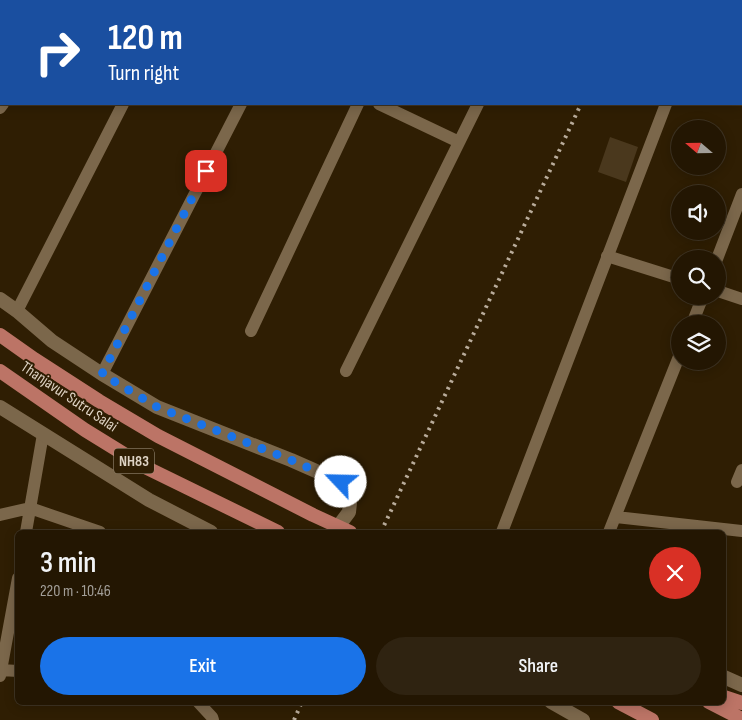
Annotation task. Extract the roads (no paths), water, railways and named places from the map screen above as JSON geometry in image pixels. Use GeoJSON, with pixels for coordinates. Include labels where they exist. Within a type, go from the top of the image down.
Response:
{"type":"FeatureCollection","features":[{"type":"Feature","properties":{"kind":"highway","name":"Thanjavur Sutru Salai"},"geometry":{"type":"LineString","coordinates":[[0,335],[98,401],[158,436],[346,530]]}},
{"type":"Feature","properties":{"kind":"highway","name":"Thanjavur Sutru Salai"},"geometry":{"type":"LineString","coordinates":[[0,371],[85,430],[145,467],[274,530]]}},
{"type":"Feature","properties":{"kind":"highway"},"geometry":{"type":"LineString","coordinates":[[726,698],[742,703]]}},
{"type":"Feature","properties":{"kind":"highway"},"geometry":{"type":"LineString","coordinates":[[615,705],[636,720]]}},
{"type":"Feature","properties":{"kind":"highway"},"geometry":{"type":"LineString","coordinates":[[624,705],[652,720]]}},
{"type":"Feature","properties":{"kind":"highway"},"geometry":{"type":"LineString","coordinates":[[715,705],[742,719]]}},
{"type":"Feature","properties":{"kind":"street"},"geometry":{"type":"LineString","coordinates":[[17,311],[122,105]]}},
{"type":"Feature","properties":{"kind":"street"},"geometry":{"type":"LineString","coordinates":[[102,374],[240,105]]}},
{"type":"Feature","properties":{"kind":"street"},"geometry":{"type":"LineString","coordinates":[[251,331],[358,105]]}},
{"type":"Feature","properties":{"kind":"street"},"geometry":{"type":"LineString","coordinates":[[382,105],[459,142]]}},
{"type":"Feature","properties":{"kind":"street"},"geometry":{"type":"LineString","coordinates":[[346,371],[478,105]]}},
{"type":"Feature","properties":{"kind":"street"},"geometry":{"type":"LineString","coordinates":[[503,530],[666,105]]}},
{"type":"Feature","properties":{"kind":"street"},"geometry":{"type":"LineString","coordinates":[[720,250],[742,194]]}},
{"type":"Feature","properties":{"kind":"street"},"geometry":{"type":"LineString","coordinates":[[607,256],[671,276]]}},
{"type":"Feature","properties":{"kind":"street"},"geometry":{"type":"LineString","coordinates":[[726,294],[742,299]]}},
{"type":"Feature","properties":{"kind":"street"},"geometry":{"type":"LineString","coordinates":[[0,299],[52,341],[157,407],[341,482],[351,494],[349,512],[336,530]]}},
{"type":"Feature","properties":{"kind":"street"},"geometry":{"type":"LineString","coordinates":[[610,530],[674,370]]}},
{"type":"Feature","properties":{"kind":"street"},"geometry":{"type":"LineString","coordinates":[[0,407],[149,500],[208,530]]}},
{"type":"Feature","properties":{"kind":"street"},"geometry":{"type":"LineString","coordinates":[[26,530],[43,434]]}},
{"type":"Feature","properties":{"kind":"street"},"geometry":{"type":"LineString","coordinates":[[0,515],[30,508],[94,530]]}},
{"type":"Feature","properties":{"kind":"street"},"geometry":{"type":"LineString","coordinates":[[616,516],[742,531]]}},
{"type":"Feature","properties":{"kind":"street"},"geometry":{"type":"LineString","coordinates":[[15,594],[0,672],[15,671]]}},
{"type":"Feature","properties":{"kind":"street"},"geometry":{"type":"LineString","coordinates":[[726,678],[742,685]]}},
{"type":"Feature","properties":{"kind":"street"},"geometry":{"type":"LineString","coordinates":[[201,705],[213,720]]}},
{"type":"Feature","properties":{"kind":"street"},"geometry":{"type":"LineString","coordinates":[[556,705],[583,720]]}},
{"type":"Feature","properties":{"kind":"railway"},"geometry":{"type":"LineString","coordinates":[[382,530],[581,105]]}},
{"type":"Feature","properties":{"kind":"railway"},"geometry":{"type":"LineString","coordinates":[[294,720],[301,705]]}}]}
